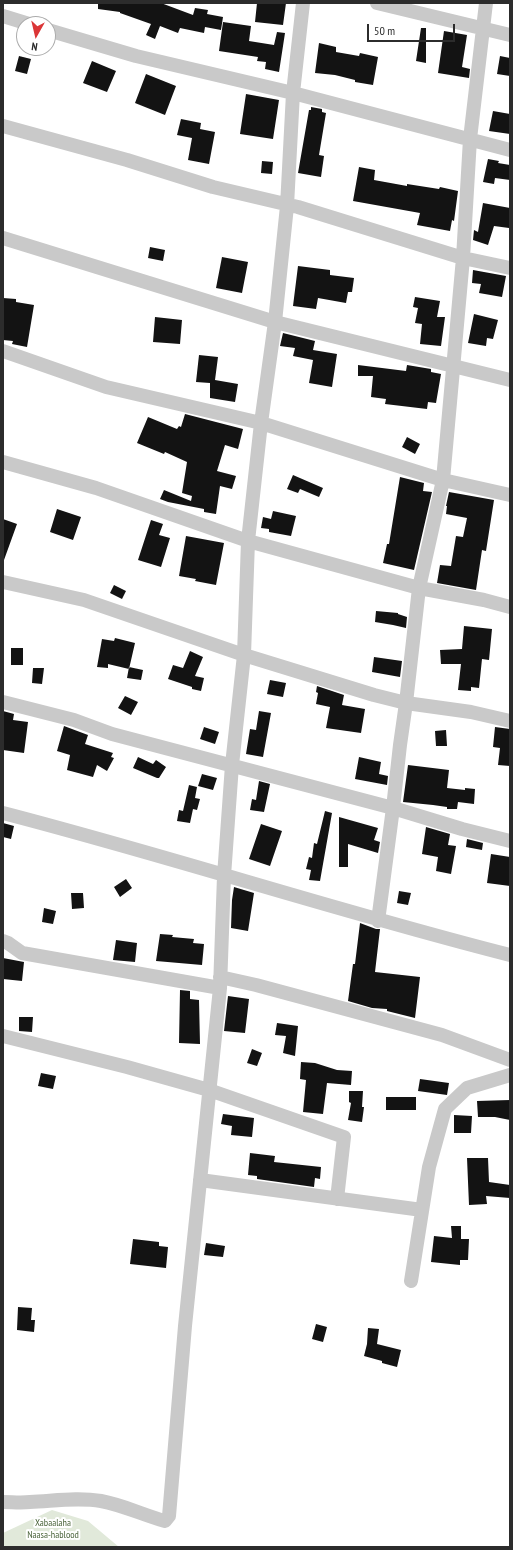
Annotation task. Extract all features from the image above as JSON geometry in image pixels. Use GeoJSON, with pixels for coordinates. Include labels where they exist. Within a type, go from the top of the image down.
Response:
{"type":"FeatureCollection","features":[{"type":"Feature","properties":{"kind":"street"},"geometry":{"type":"LineString","coordinates":[[3,1502],[28,1503],[74,1499],[100,1501],[165,1521],[169,1516],[185,1326],[220,982],[224,876],[232,765],[244,655],[248,541],[287,206],[293,93],[303,3]]}},
{"type":"Feature","properties":{"kind":"street"},"geometry":{"type":"LineString","coordinates":[[377,3],[510,35]]}},
{"type":"Feature","properties":{"kind":"street"},"geometry":{"type":"LineString","coordinates":[[378,920],[419,588],[443,480],[463,258],[470,139],[486,3]]}},
{"type":"Feature","properties":{"kind":"street"},"geometry":{"type":"LineString","coordinates":[[3,16],[16,20]]}},
{"type":"Feature","properties":{"kind":"street"},"geometry":{"type":"LineString","coordinates":[[56,32],[136,56],[293,93],[510,150]]}},
{"type":"Feature","properties":{"kind":"street"},"geometry":{"type":"LineString","coordinates":[[3,126],[127,160],[213,188],[287,206],[298,207],[463,258],[510,268]]}},
{"type":"Feature","properties":{"kind":"street"},"geometry":{"type":"LineString","coordinates":[[3,238],[274,322],[510,380]]}},
{"type":"Feature","properties":{"kind":"street"},"geometry":{"type":"LineString","coordinates":[[3,351],[106,386],[261,423],[443,480],[510,495]]}},
{"type":"Feature","properties":{"kind":"street"},"geometry":{"type":"LineString","coordinates":[[3,462],[96,488],[248,541],[419,588],[484,600],[510,607]]}},
{"type":"Feature","properties":{"kind":"street"},"geometry":{"type":"LineString","coordinates":[[3,582],[84,600],[244,655],[406,703],[471,712],[510,721]]}},
{"type":"Feature","properties":{"kind":"street"},"geometry":{"type":"LineString","coordinates":[[3,702],[74,720],[112,734],[393,808],[462,829],[510,841]]}},
{"type":"Feature","properties":{"kind":"street"},"geometry":{"type":"LineString","coordinates":[[3,812],[64,828],[378,920],[510,955]]}},
{"type":"Feature","properties":{"kind":"street"},"geometry":{"type":"LineString","coordinates":[[3,942],[8,943],[22,953],[220,982],[256,985],[442,1035],[510,1060]]}},
{"type":"Feature","properties":{"kind":"street"},"geometry":{"type":"LineString","coordinates":[[3,1036],[127,1067],[209,1090],[344,1137],[337,1199]]}},
{"type":"Feature","properties":{"kind":"street"},"geometry":{"type":"LineString","coordinates":[[411,1281],[429,1168],[445,1109],[467,1088],[510,1075]]}},
{"type":"Feature","properties":{"kind":"street"},"geometry":{"type":"LineString","coordinates":[[200,1180],[422,1210]]}},
{"type":"Feature","properties":{"kind":"green space","name":"Xabaalaha Naasa-hablood"},"geometry":{"type":"Polygon","coordinates":[[[52,1510],[88,1521],[119,1547],[3,1547],[3,1533],[52,1510]]]}},
{"type":"Feature","properties":{"kind":"building"},"geometry":{"type":"Polygon","coordinates":[[[98,3],[161,3],[193,15],[195,8],[208,10],[207,14],[223,17],[221,30],[205,27],[204,33],[180,28],[178,33],[160,26],[155,39],[146,35],[151,24],[120,12],[98,9],[98,3]]]}},
{"type":"Feature","properties":{"kind":"building"},"geometry":{"type":"Polygon","coordinates":[[[257,3],[286,3],[283,25],[255,22],[257,3]]]}},
{"type":"Feature","properties":{"kind":"building"},"geometry":{"type":"Polygon","coordinates":[[[223,22],[251,26],[249,41],[274,45],[277,32],[285,33],[279,72],[265,69],[266,62],[257,61],[258,57],[219,51],[223,22]]]}},
{"type":"Feature","properties":{"kind":"building"},"geometry":{"type":"Polygon","coordinates":[[[421,28],[426,28],[426,63],[416,61],[421,28]]]}},
{"type":"Feature","properties":{"kind":"building"},"geometry":{"type":"Polygon","coordinates":[[[444,31],[467,35],[462,67],[470,69],[469,78],[438,73],[444,31]]]}},
{"type":"Feature","properties":{"kind":"building"},"geometry":{"type":"Polygon","coordinates":[[[319,43],[336,47],[336,52],[359,56],[360,53],[378,57],[373,85],[355,82],[355,80],[335,75],[315,73],[319,43]]]}},
{"type":"Feature","properties":{"kind":"building"},"geometry":{"type":"Polygon","coordinates":[[[19,56],[31,59],[27,74],[15,71],[19,56]]]}},
{"type":"Feature","properties":{"kind":"building"},"geometry":{"type":"Polygon","coordinates":[[[500,56],[510,58],[510,76],[497,74],[500,56]]]}},
{"type":"Feature","properties":{"kind":"building"},"geometry":{"type":"Polygon","coordinates":[[[92,61],[116,71],[107,92],[83,83],[92,61]]]}},
{"type":"Feature","properties":{"kind":"building"},"geometry":{"type":"Polygon","coordinates":[[[146,74],[176,86],[165,115],[135,103],[146,74]]]}},
{"type":"Feature","properties":{"kind":"building"},"geometry":{"type":"Polygon","coordinates":[[[246,94],[279,100],[273,139],[240,134],[246,94]]]}},
{"type":"Feature","properties":{"kind":"building"},"geometry":{"type":"Polygon","coordinates":[[[311,107],[322,109],[322,112],[326,113],[319,155],[324,156],[321,177],[298,173],[309,110],[311,110],[311,107]]]}},
{"type":"Feature","properties":{"kind":"building"},"geometry":{"type":"Polygon","coordinates":[[[493,111],[510,114],[510,134],[489,131],[493,111]]]}},
{"type":"Feature","properties":{"kind":"building"},"geometry":{"type":"Polygon","coordinates":[[[181,119],[201,123],[200,129],[215,132],[209,164],[188,160],[192,138],[177,135],[181,119]]]}},
{"type":"Feature","properties":{"kind":"building"},"geometry":{"type":"Polygon","coordinates":[[[488,159],[499,161],[498,163],[510,165],[510,180],[495,178],[494,184],[483,182],[488,159]]]}},
{"type":"Feature","properties":{"kind":"building"},"geometry":{"type":"Polygon","coordinates":[[[262,161],[273,162],[272,174],[261,173],[262,161]]]}},
{"type":"Feature","properties":{"kind":"building"},"geometry":{"type":"Polygon","coordinates":[[[359,167],[375,170],[374,180],[407,186],[407,184],[439,189],[440,187],[458,191],[454,221],[452,220],[450,231],[417,225],[420,213],[353,201],[359,167]]]}},
{"type":"Feature","properties":{"kind":"building"},"geometry":{"type":"Polygon","coordinates":[[[483,203],[510,208],[509,228],[494,226],[488,245],[473,240],[474,230],[478,232],[483,203]]]}},
{"type":"Feature","properties":{"kind":"building"},"geometry":{"type":"Polygon","coordinates":[[[150,247],[165,250],[163,261],[148,258],[150,247]]]}},
{"type":"Feature","properties":{"kind":"building"},"geometry":{"type":"Polygon","coordinates":[[[222,257],[248,262],[242,293],[216,288],[222,257]]]}},
{"type":"Feature","properties":{"kind":"building"},"geometry":{"type":"Polygon","coordinates":[[[298,266],[330,270],[330,275],[354,278],[352,292],[348,292],[346,303],[318,298],[316,309],[293,306],[298,266]]]}},
{"type":"Feature","properties":{"kind":"building"},"geometry":{"type":"Polygon","coordinates":[[[473,270],[506,276],[502,297],[479,293],[481,284],[472,283],[473,270]]]}},
{"type":"Feature","properties":{"kind":"building"},"geometry":{"type":"Polygon","coordinates":[[[415,297],[440,301],[437,317],[445,317],[441,346],[420,344],[422,324],[415,323],[418,308],[413,307],[415,297]]]}},
{"type":"Feature","properties":{"kind":"building"},"geometry":{"type":"Polygon","coordinates":[[[3,298],[16,299],[16,302],[34,305],[27,347],[12,344],[13,341],[3,340],[3,298]]]}},
{"type":"Feature","properties":{"kind":"building"},"geometry":{"type":"Polygon","coordinates":[[[474,314],[498,320],[493,339],[487,338],[486,346],[468,343],[474,314]]]}},
{"type":"Feature","properties":{"kind":"building"},"geometry":{"type":"Polygon","coordinates":[[[155,317],[182,320],[180,344],[153,342],[155,317]]]}},
{"type":"Feature","properties":{"kind":"building"},"geometry":{"type":"Polygon","coordinates":[[[283,333],[315,341],[313,350],[337,354],[332,387],[309,383],[313,360],[293,356],[295,348],[280,346],[283,333]]]}},
{"type":"Feature","properties":{"kind":"building"},"geometry":{"type":"Polygon","coordinates":[[[199,355],[218,357],[215,380],[238,384],[235,402],[210,398],[210,383],[196,382],[199,355]]]}},
{"type":"Feature","properties":{"kind":"building"},"geometry":{"type":"Polygon","coordinates":[[[358,365],[406,371],[407,365],[431,369],[431,372],[441,374],[436,403],[428,402],[427,409],[385,404],[386,399],[371,397],[373,376],[358,376],[358,365]]]}},
{"type":"Feature","properties":{"kind":"building"},"geometry":{"type":"Polygon","coordinates":[[[185,414],[243,429],[238,449],[225,445],[217,471],[236,476],[232,489],[220,486],[216,514],[204,512],[204,509],[160,499],[164,490],[191,501],[192,496],[182,493],[187,462],[165,452],[164,454],[137,443],[148,417],[177,429],[179,426],[181,427],[185,414]]]}},
{"type":"Feature","properties":{"kind":"building"},"geometry":{"type":"Polygon","coordinates":[[[407,437],[420,444],[415,454],[402,447],[407,437]]]}},
{"type":"Feature","properties":{"kind":"building"},"geometry":{"type":"Polygon","coordinates":[[[293,475],[323,488],[319,497],[300,489],[298,493],[287,489],[293,475]]]}},
{"type":"Feature","properties":{"kind":"building"},"geometry":{"type":"Polygon","coordinates":[[[400,477],[424,483],[423,491],[432,492],[414,570],[383,563],[387,544],[389,544],[400,477]]]}},
{"type":"Feature","properties":{"kind":"building"},"geometry":{"type":"Polygon","coordinates":[[[449,492],[494,500],[486,551],[482,550],[476,590],[437,583],[440,565],[451,566],[456,536],[463,537],[467,518],[446,514],[449,492]]]}},
{"type":"Feature","properties":{"kind":"building"},"geometry":{"type":"Polygon","coordinates":[[[57,509],[81,517],[73,540],[50,532],[57,509]]]}},
{"type":"Feature","properties":{"kind":"building"},"geometry":{"type":"Polygon","coordinates":[[[273,511],[296,516],[291,536],[269,532],[269,529],[261,528],[263,517],[271,519],[273,511]]]}},
{"type":"Feature","properties":{"kind":"building"},"geometry":{"type":"Polygon","coordinates":[[[3,519],[17,524],[4,560],[3,560],[3,519]]]}},
{"type":"Feature","properties":{"kind":"building"},"geometry":{"type":"Polygon","coordinates":[[[151,520],[163,524],[159,535],[170,538],[161,567],[138,560],[151,520]]]}},
{"type":"Feature","properties":{"kind":"building"},"geometry":{"type":"Polygon","coordinates":[[[186,536],[224,543],[216,585],[179,576],[186,536]]]}},
{"type":"Feature","properties":{"kind":"building"},"geometry":{"type":"Polygon","coordinates":[[[114,585],[126,591],[122,599],[110,593],[114,585]]]}},
{"type":"Feature","properties":{"kind":"building"},"geometry":{"type":"Polygon","coordinates":[[[376,611],[398,613],[407,617],[406,628],[375,622],[376,611]]]}},
{"type":"Feature","properties":{"kind":"building"},"geometry":{"type":"Polygon","coordinates":[[[464,626],[492,629],[489,660],[482,659],[479,688],[471,687],[471,691],[458,690],[461,664],[441,664],[440,650],[462,649],[464,626]]]}},
{"type":"Feature","properties":{"kind":"building"},"geometry":{"type":"Polygon","coordinates":[[[115,638],[135,643],[129,669],[108,664],[108,668],[97,667],[102,639],[114,641],[115,638]]]}},
{"type":"Feature","properties":{"kind":"building"},"geometry":{"type":"Polygon","coordinates":[[[11,648],[23,648],[23,665],[11,665],[11,648]]]}},
{"type":"Feature","properties":{"kind":"building"},"geometry":{"type":"Polygon","coordinates":[[[190,651],[203,657],[195,676],[204,678],[201,691],[168,679],[173,665],[183,668],[190,651]]]}},
{"type":"Feature","properties":{"kind":"building"},"geometry":{"type":"Polygon","coordinates":[[[374,657],[402,661],[400,677],[372,672],[374,657]]]}},
{"type":"Feature","properties":{"kind":"building"},"geometry":{"type":"Polygon","coordinates":[[[129,667],[143,670],[141,680],[127,678],[129,667]]]}},
{"type":"Feature","properties":{"kind":"building"},"geometry":{"type":"Polygon","coordinates":[[[33,668],[44,668],[42,684],[32,683],[33,668]]]}},
{"type":"Feature","properties":{"kind":"building"},"geometry":{"type":"Polygon","coordinates":[[[270,680],[286,683],[283,697],[267,694],[270,680]]]}},
{"type":"Feature","properties":{"kind":"building"},"geometry":{"type":"Polygon","coordinates":[[[317,686],[344,695],[342,705],[365,709],[361,733],[326,728],[330,707],[316,704],[318,693],[316,692],[317,686]]]}},
{"type":"Feature","properties":{"kind":"building"},"geometry":{"type":"Polygon","coordinates":[[[125,696],[138,702],[131,715],[118,708],[125,696]]]}},
{"type":"Feature","properties":{"kind":"building"},"geometry":{"type":"Polygon","coordinates":[[[3,711],[14,714],[13,720],[28,722],[24,753],[3,750],[3,711]]]}},
{"type":"Feature","properties":{"kind":"building"},"geometry":{"type":"Polygon","coordinates":[[[259,711],[271,713],[263,757],[246,754],[250,729],[256,730],[259,711]]]}},
{"type":"Feature","properties":{"kind":"building"},"geometry":{"type":"Polygon","coordinates":[[[64,726],[88,735],[85,744],[113,753],[111,757],[114,758],[107,771],[97,765],[93,777],[67,770],[70,755],[57,751],[64,726]]]}},
{"type":"Feature","properties":{"kind":"building"},"geometry":{"type":"Polygon","coordinates":[[[204,727],[219,732],[215,744],[200,739],[204,727]]]}},
{"type":"Feature","properties":{"kind":"building"},"geometry":{"type":"Polygon","coordinates":[[[495,727],[510,729],[510,766],[498,765],[500,748],[493,747],[495,727]]]}},
{"type":"Feature","properties":{"kind":"building"},"geometry":{"type":"Polygon","coordinates":[[[446,730],[447,746],[436,746],[435,731],[446,730]]]}},
{"type":"Feature","properties":{"kind":"building"},"geometry":{"type":"Polygon","coordinates":[[[138,757],[153,764],[156,760],[166,767],[159,778],[157,778],[133,768],[138,757]]]}},
{"type":"Feature","properties":{"kind":"building"},"geometry":{"type":"Polygon","coordinates":[[[359,757],[381,762],[379,774],[388,776],[387,785],[355,779],[359,757]]]}},
{"type":"Feature","properties":{"kind":"building"},"geometry":{"type":"Polygon","coordinates":[[[408,765],[449,770],[447,788],[465,790],[465,788],[475,789],[474,804],[458,802],[457,809],[447,809],[447,807],[403,802],[408,765]]]}},
{"type":"Feature","properties":{"kind":"building"},"geometry":{"type":"Polygon","coordinates":[[[202,774],[217,778],[213,790],[198,786],[202,774]]]}},
{"type":"Feature","properties":{"kind":"building"},"geometry":{"type":"Polygon","coordinates":[[[259,781],[270,784],[264,812],[250,810],[252,799],[256,800],[259,781]]]}},
{"type":"Feature","properties":{"kind":"building"},"geometry":{"type":"Polygon","coordinates":[[[189,785],[197,787],[195,798],[200,799],[197,810],[193,809],[190,823],[177,821],[179,810],[183,811],[189,785]]]}},
{"type":"Feature","properties":{"kind":"building"},"geometry":{"type":"Polygon","coordinates":[[[325,811],[332,813],[320,881],[309,880],[311,870],[306,869],[309,857],[312,858],[314,843],[317,844],[325,811]]]}},
{"type":"Feature","properties":{"kind":"building"},"geometry":{"type":"Polygon","coordinates":[[[339,817],[378,828],[374,840],[380,842],[378,853],[348,844],[348,867],[339,867],[339,817]]]}},
{"type":"Feature","properties":{"kind":"building"},"geometry":{"type":"Polygon","coordinates":[[[3,823],[14,826],[11,839],[3,837],[3,823]]]}},
{"type":"Feature","properties":{"kind":"building"},"geometry":{"type":"Polygon","coordinates":[[[261,824],[282,831],[270,866],[249,859],[261,824]]]}},
{"type":"Feature","properties":{"kind":"building"},"geometry":{"type":"Polygon","coordinates":[[[426,827],[450,834],[448,845],[456,846],[451,874],[436,871],[438,857],[422,854],[426,827]]]}},
{"type":"Feature","properties":{"kind":"building"},"geometry":{"type":"Polygon","coordinates":[[[467,839],[483,843],[482,850],[466,847],[467,839]]]}},
{"type":"Feature","properties":{"kind":"building"},"geometry":{"type":"Polygon","coordinates":[[[491,854],[510,857],[510,886],[487,883],[491,854]]]}},
{"type":"Feature","properties":{"kind":"building"},"geometry":{"type":"Polygon","coordinates":[[[126,879],[132,888],[120,897],[114,887],[126,879]]]}},
{"type":"Feature","properties":{"kind":"building"},"geometry":{"type":"Polygon","coordinates":[[[234,887],[254,893],[248,931],[231,928],[234,887]]]}},
{"type":"Feature","properties":{"kind":"building"},"geometry":{"type":"Polygon","coordinates":[[[399,891],[411,893],[408,905],[397,903],[399,891]]]}},
{"type":"Feature","properties":{"kind":"building"},"geometry":{"type":"Polygon","coordinates":[[[71,893],[83,893],[84,908],[72,909],[71,893]]]}},
{"type":"Feature","properties":{"kind":"building"},"geometry":{"type":"Polygon","coordinates":[[[44,908],[56,911],[53,924],[42,922],[44,908]]]}},
{"type":"Feature","properties":{"kind":"building"},"geometry":{"type":"Polygon","coordinates":[[[360,923],[380,929],[375,972],[420,977],[415,1018],[387,1011],[387,1009],[372,1008],[348,1001],[353,964],[355,964],[360,923]]]}},
{"type":"Feature","properties":{"kind":"building"},"geometry":{"type":"Polygon","coordinates":[[[160,934],[173,935],[172,937],[194,939],[193,943],[204,944],[202,965],[156,961],[160,934]]]}},
{"type":"Feature","properties":{"kind":"building"},"geometry":{"type":"Polygon","coordinates":[[[116,940],[137,943],[135,962],[113,960],[116,940]]]}},
{"type":"Feature","properties":{"kind":"building"},"geometry":{"type":"Polygon","coordinates":[[[3,958],[24,962],[22,981],[3,979],[3,958]]]}},
{"type":"Feature","properties":{"kind":"building"},"geometry":{"type":"Polygon","coordinates":[[[180,990],[190,991],[190,999],[199,1000],[200,1044],[179,1043],[180,990]]]}},
{"type":"Feature","properties":{"kind":"building"},"geometry":{"type":"Polygon","coordinates":[[[228,996],[249,999],[245,1033],[224,1031],[228,996]]]}},
{"type":"Feature","properties":{"kind":"building"},"geometry":{"type":"Polygon","coordinates":[[[19,1017],[33,1017],[32,1032],[19,1031],[19,1017]]]}},
{"type":"Feature","properties":{"kind":"building"},"geometry":{"type":"Polygon","coordinates":[[[277,1023],[298,1026],[295,1056],[283,1053],[286,1036],[275,1035],[277,1023]]]}},
{"type":"Feature","properties":{"kind":"building"},"geometry":{"type":"Polygon","coordinates":[[[252,1049],[262,1053],[257,1066],[247,1063],[252,1049]]]}},
{"type":"Feature","properties":{"kind":"building"},"geometry":{"type":"Polygon","coordinates":[[[301,1062],[315,1063],[337,1070],[352,1071],[351,1085],[327,1083],[323,1114],[303,1112],[306,1080],[300,1079],[301,1062]]]}},
{"type":"Feature","properties":{"kind":"building"},"geometry":{"type":"Polygon","coordinates":[[[41,1073],[56,1076],[53,1089],[38,1086],[41,1073]]]}},
{"type":"Feature","properties":{"kind":"building"},"geometry":{"type":"Polygon","coordinates":[[[420,1079],[449,1083],[447,1095],[418,1091],[420,1079]]]}},
{"type":"Feature","properties":{"kind":"building"},"geometry":{"type":"Polygon","coordinates":[[[349,1091],[363,1091],[362,1107],[364,1107],[362,1122],[348,1120],[351,1103],[349,1102],[349,1091]]]}},
{"type":"Feature","properties":{"kind":"building"},"geometry":{"type":"Polygon","coordinates":[[[386,1097],[416,1097],[416,1110],[386,1110],[386,1097]]]}},
{"type":"Feature","properties":{"kind":"building"},"geometry":{"type":"Polygon","coordinates":[[[510,1100],[510,1120],[495,1117],[478,1117],[477,1101],[510,1100]]]}},
{"type":"Feature","properties":{"kind":"building"},"geometry":{"type":"Polygon","coordinates":[[[223,1114],[254,1118],[252,1137],[231,1135],[232,1126],[221,1124],[223,1114]]]}},
{"type":"Feature","properties":{"kind":"building"},"geometry":{"type":"Polygon","coordinates":[[[454,1115],[472,1116],[471,1133],[454,1133],[454,1115]]]}},
{"type":"Feature","properties":{"kind":"building"},"geometry":{"type":"Polygon","coordinates":[[[250,1153],[275,1156],[274,1162],[321,1167],[320,1179],[315,1178],[314,1187],[257,1179],[257,1176],[248,1175],[250,1153]]]}},
{"type":"Feature","properties":{"kind":"building"},"geometry":{"type":"Polygon","coordinates":[[[467,1158],[488,1158],[489,1182],[510,1185],[510,1198],[486,1196],[487,1204],[469,1205],[467,1158]]]}},
{"type":"Feature","properties":{"kind":"building"},"geometry":{"type":"Polygon","coordinates":[[[451,1226],[461,1226],[461,1239],[469,1239],[468,1260],[460,1260],[460,1265],[431,1262],[434,1236],[452,1238],[451,1226]]]}},
{"type":"Feature","properties":{"kind":"building"},"geometry":{"type":"Polygon","coordinates":[[[133,1239],[159,1242],[159,1246],[168,1247],[166,1268],[130,1264],[133,1239]]]}},
{"type":"Feature","properties":{"kind":"building"},"geometry":{"type":"Polygon","coordinates":[[[206,1243],[225,1246],[223,1257],[204,1255],[206,1243]]]}},
{"type":"Feature","properties":{"kind":"building"},"geometry":{"type":"Polygon","coordinates":[[[18,1307],[32,1308],[31,1320],[35,1320],[34,1332],[17,1330],[18,1307]]]}},
{"type":"Feature","properties":{"kind":"building"},"geometry":{"type":"Polygon","coordinates":[[[316,1324],[327,1327],[323,1342],[312,1339],[316,1324]]]}},
{"type":"Feature","properties":{"kind":"building"},"geometry":{"type":"Polygon","coordinates":[[[368,1328],[379,1329],[377,1344],[401,1350],[397,1367],[364,1356],[367,1344],[368,1328]]]}}]}
